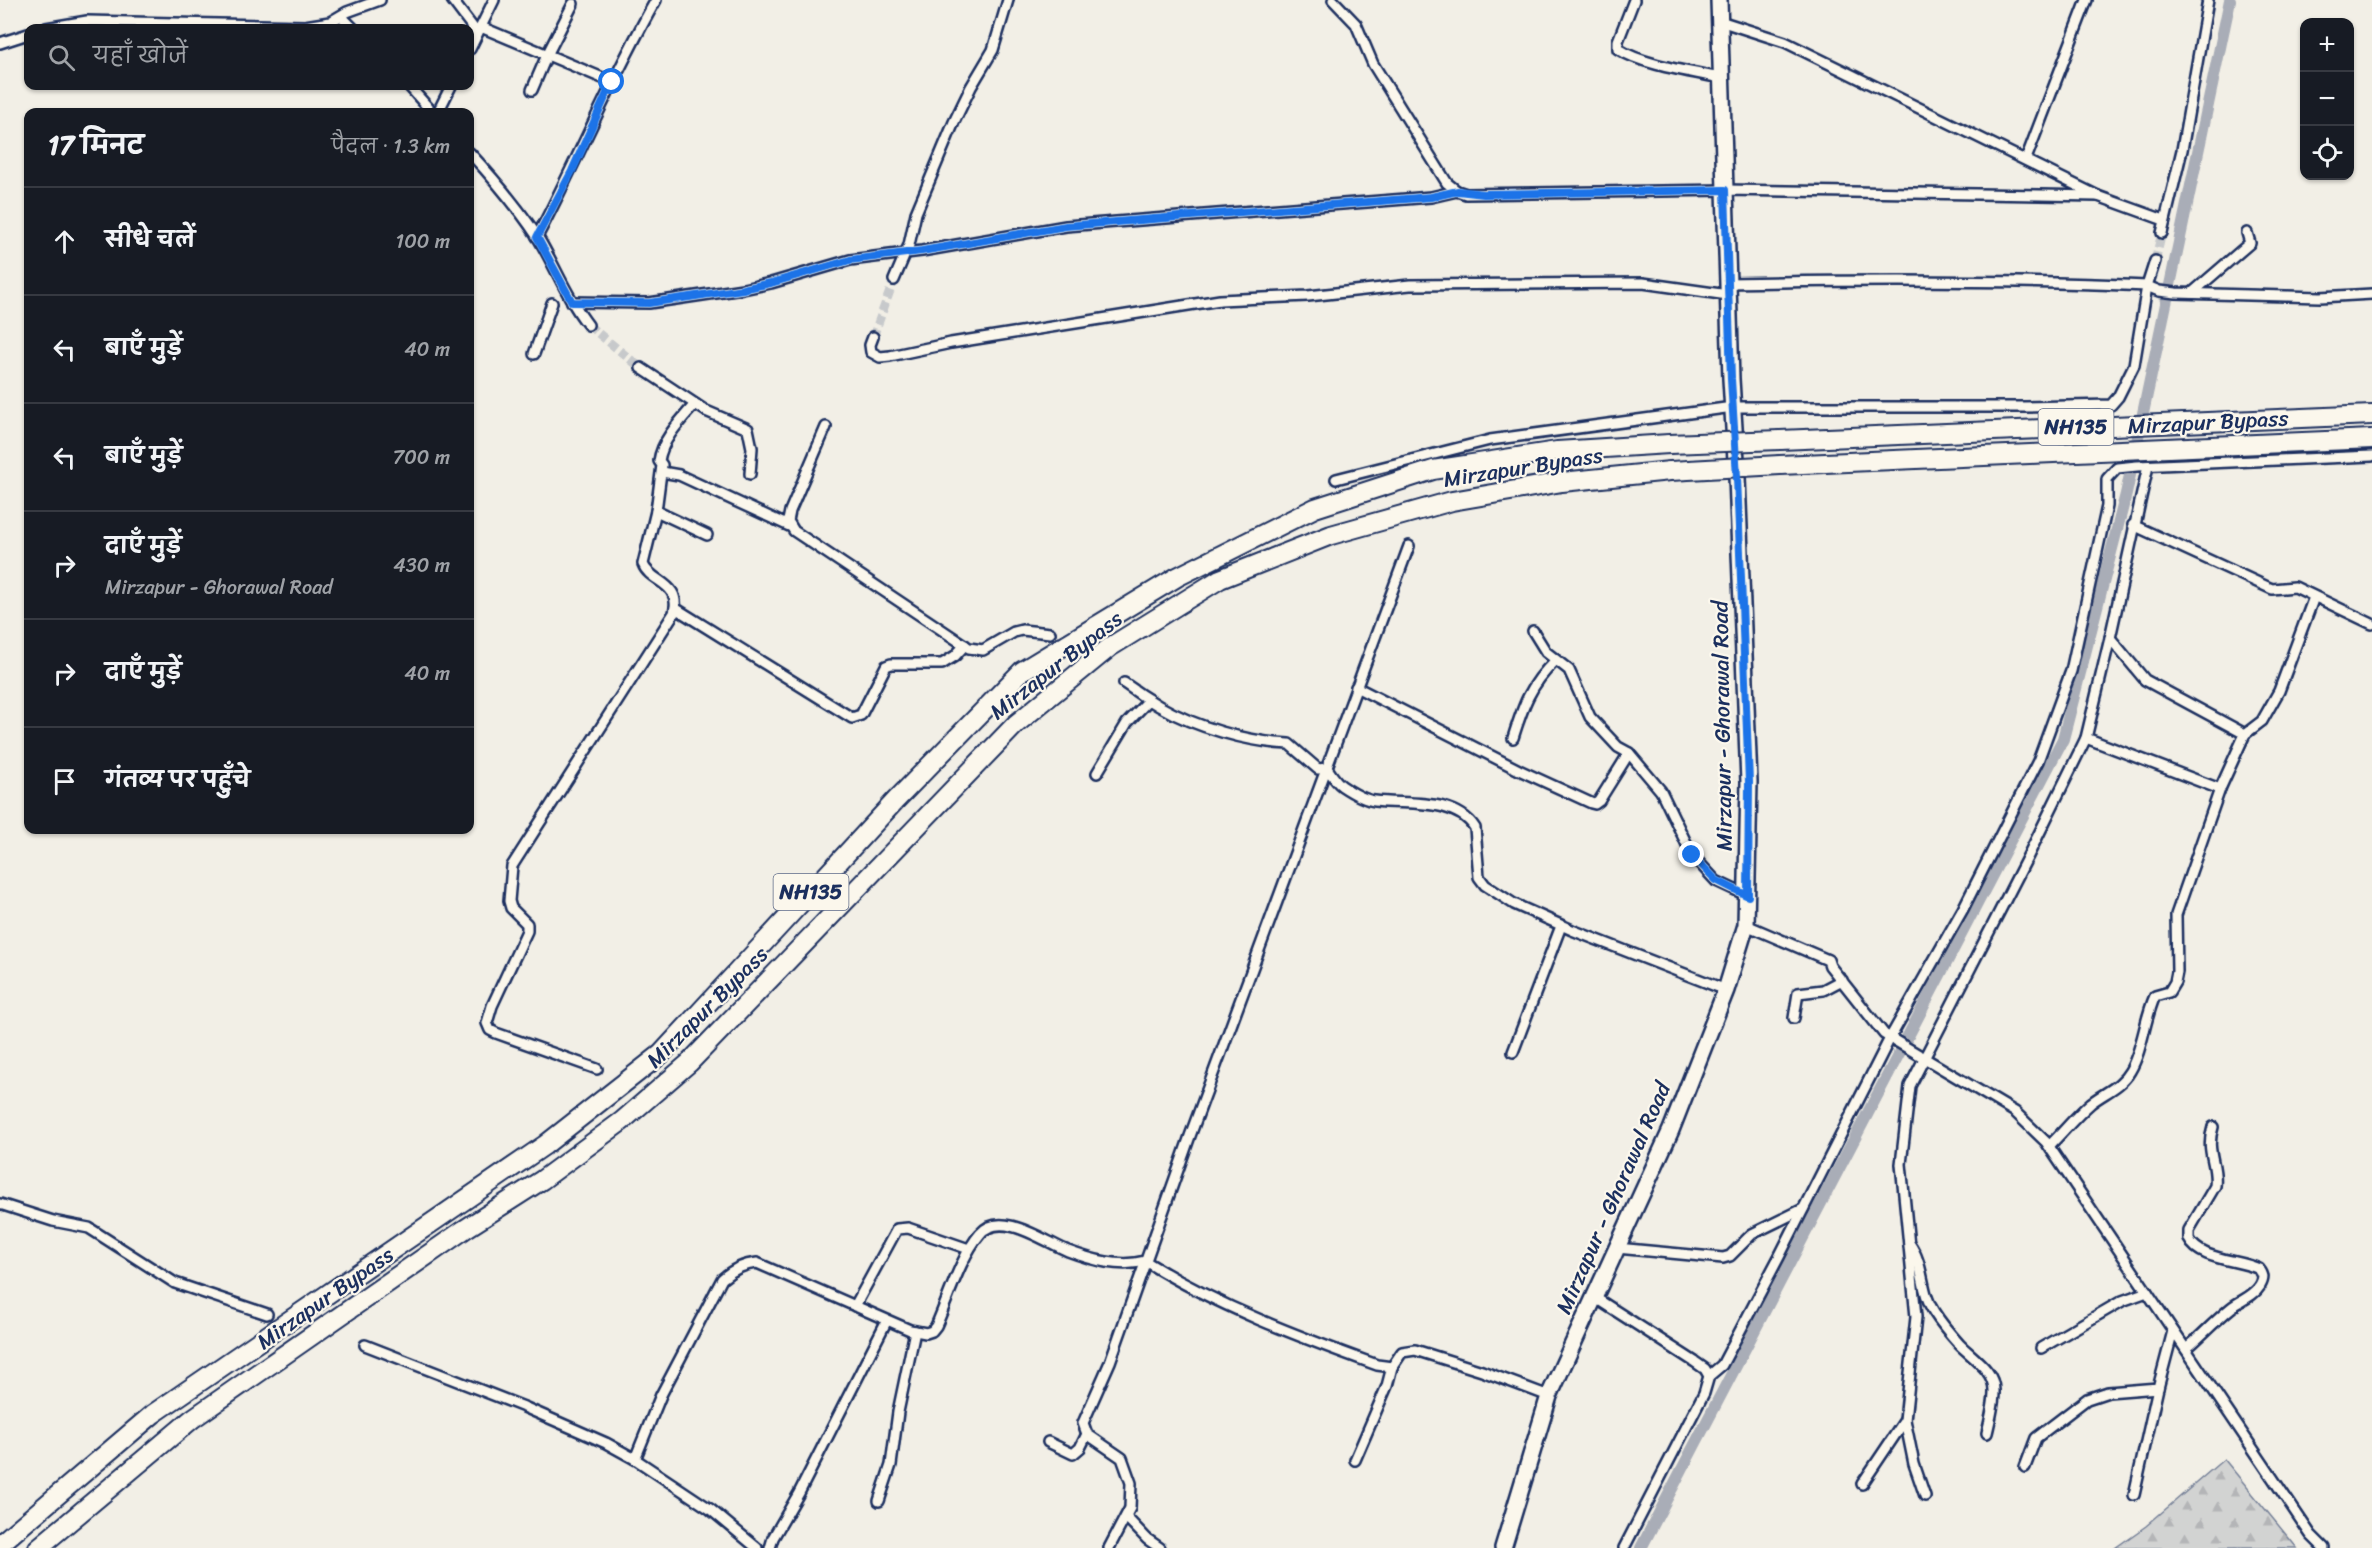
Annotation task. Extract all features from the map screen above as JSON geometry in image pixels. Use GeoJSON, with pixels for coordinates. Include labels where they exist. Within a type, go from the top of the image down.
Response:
{"type":"FeatureCollection","features":[{"type":"Feature","properties":{"kind":"highway","name":"Mirzapur Bypass"},"geometry":{"type":"LineString","coordinates":[[0,1544],[153,1414],[544,1145],[661,1054],[896,800],[1022,672],[1177,577],[1316,508],[1433,470],[1557,450],[2372,415]]}},
{"type":"Feature","properties":{"kind":"highway","name":"Mirzapur Bypass"},"geometry":{"type":"LineString","coordinates":[[43,1544],[192,1419],[465,1229],[542,1180],[622,1121],[689,1063],[1016,724],[1110,647],[1220,579],[1331,535],[1452,501],[1562,482],[1670,471],[1780,465],[2372,439]]}},
{"type":"Feature","properties":{"kind":"main road","name":"Mirzapur - Ghorawal Road"},"geometry":{"type":"LineString","coordinates":[[1503,1548],[1549,1396],[1671,1130],[1726,990],[1746,925],[1749,782],[1728,289],[1719,0]]}},
{"type":"Feature","properties":{"kind":"street"},"geometry":{"type":"LineString","coordinates":[[318,24],[330,22],[347,12],[380,0]]}},
{"type":"Feature","properties":{"kind":"street"},"geometry":{"type":"LineString","coordinates":[[452,0],[474,24]]}},
{"type":"Feature","properties":{"kind":"street"},"geometry":{"type":"LineString","coordinates":[[474,41],[494,0]]}},
{"type":"Feature","properties":{"kind":"street"},"geometry":{"type":"LineString","coordinates":[[537,237],[572,171],[628,50],[656,0]]}},
{"type":"Feature","properties":{"kind":"street"},"geometry":{"type":"LineString","coordinates":[[894,280],[911,238],[916,213],[954,122],[993,50],[1008,0]]}},
{"type":"Feature","properties":{"kind":"street"},"geometry":{"type":"LineString","coordinates":[[1333,0],[1356,24],[1373,64],[1447,183],[1458,191]]}},
{"type":"Feature","properties":{"kind":"street"},"geometry":{"type":"LineString","coordinates":[[1634,0],[1618,41],[1618,49],[1633,56],[1675,68],[1721,78]]}},
{"type":"Feature","properties":{"kind":"street"},"geometry":{"type":"LineString","coordinates":[[2026,159],[2087,0]]}},
{"type":"Feature","properties":{"kind":"street"},"geometry":{"type":"LineString","coordinates":[[2163,233],[2164,220],[2182,150],[2208,0]]}},
{"type":"Feature","properties":{"kind":"street"},"geometry":{"type":"LineString","coordinates":[[532,90],[573,4]]}},
{"type":"Feature","properties":{"kind":"street"},"geometry":{"type":"LineString","coordinates":[[342,17],[349,24]]}},
{"type":"Feature","properties":{"kind":"street"},"geometry":{"type":"LineString","coordinates":[[69,24],[87,21],[218,24]]}},
{"type":"Feature","properties":{"kind":"street"},"geometry":{"type":"LineString","coordinates":[[1720,21],[1785,42],[2098,196],[2164,220]]}},
{"type":"Feature","properties":{"kind":"street"},"geometry":{"type":"LineString","coordinates":[[474,24],[479,30],[612,82]]}},
{"type":"Feature","properties":{"kind":"street"},"geometry":{"type":"LineString","coordinates":[[0,43],[24,35]]}},
{"type":"Feature","properties":{"kind":"street"},"geometry":{"type":"LineString","coordinates":[[413,90],[428,108]]}},
{"type":"Feature","properties":{"kind":"street"},"geometry":{"type":"LineString","coordinates":[[440,108],[450,90]]}},
{"type":"Feature","properties":{"kind":"street"},"geometry":{"type":"LineString","coordinates":[[474,157],[494,179],[537,237],[572,302],[588,325]]}},
{"type":"Feature","properties":{"kind":"street"},"geometry":{"type":"LineString","coordinates":[[572,302],[649,303],[743,289],[850,260],[1066,226],[1431,197],[1458,191],[1484,194],[1725,190],[2098,196]]}},
{"type":"Feature","properties":{"kind":"street"},"geometry":{"type":"LineString","coordinates":[[2192,293],[2250,243],[2247,233]]}},
{"type":"Feature","properties":{"kind":"street"},"geometry":{"type":"LineString","coordinates":[[1336,478],[1490,440],[1733,407],[2111,405],[2118,397],[2134,365],[2154,261]]}},
{"type":"Feature","properties":{"kind":"street"},"geometry":{"type":"LineString","coordinates":[[873,337],[870,345],[871,352],[880,357],[951,343],[1220,300],[1308,296],[1410,285],[1643,283],[1728,289],[1906,280],[2021,281],[2148,286],[2159,291],[2176,293],[2320,297],[2372,294]]}},
{"type":"Feature","properties":{"kind":"street"},"geometry":{"type":"LineString","coordinates":[[534,354],[552,303]]}},
{"type":"Feature","properties":{"kind":"street"},"geometry":{"type":"LineString","coordinates":[[641,368],[706,411],[748,429],[752,448],[750,474]]}},
{"type":"Feature","properties":{"kind":"street"},"geometry":{"type":"LineString","coordinates":[[695,404],[679,422],[660,452],[659,461],[662,465],[662,472],[656,511],[643,564],[647,572],[670,588],[675,608],[852,718],[861,715],[886,666],[891,664],[942,664],[956,656],[965,645]]}},
{"type":"Feature","properties":{"kind":"street"},"geometry":{"type":"LineString","coordinates":[[789,526],[790,511],[826,427]]}},
{"type":"Feature","properties":{"kind":"street"},"geometry":{"type":"LineString","coordinates":[[1624,1548],[1704,1393],[1709,1376],[1722,1365],[1894,1041],[2038,761],[2071,671],[2107,506],[2107,479],[2117,468],[2137,466],[2372,456]]}},
{"type":"Feature","properties":{"kind":"street"},"geometry":{"type":"LineString","coordinates":[[1925,1496],[1914,1464],[1905,1420],[1916,1317],[1901,1164],[1910,1086],[2086,738],[2148,466]]}},
{"type":"Feature","properties":{"kind":"street"},"geometry":{"type":"LineString","coordinates":[[662,472],[679,475],[789,526],[969,648],[983,650],[1014,632],[1022,630],[1050,633]]}},
{"type":"Feature","properties":{"kind":"street"},"geometry":{"type":"LineString","coordinates":[[656,511],[706,535]]}},
{"type":"Feature","properties":{"kind":"street"},"geometry":{"type":"LineString","coordinates":[[2133,525],[2272,589],[2295,587],[2372,624]]}},
{"type":"Feature","properties":{"kind":"street"},"geometry":{"type":"LineString","coordinates":[[1109,1548],[1126,1517],[1132,1498],[1131,1483],[1122,1458],[1087,1434],[1083,1423],[1085,1415],[1110,1362],[1409,546]]}},
{"type":"Feature","properties":{"kind":"street"},"geometry":{"type":"LineString","coordinates":[[2049,1146],[2093,1102],[2124,1080],[2136,1058],[2154,996],[2169,992],[2175,982],[2176,915],[2220,789],[2245,734],[2262,720],[2274,699],[2314,597]]}},
{"type":"Feature","properties":{"kind":"street"},"geometry":{"type":"LineString","coordinates":[[597,1069],[496,1033],[488,1027],[488,1017],[492,1006],[527,931],[527,924],[511,908],[509,901],[512,866],[577,768],[675,608]]}},
{"type":"Feature","properties":{"kind":"street"},"geometry":{"type":"LineString","coordinates":[[1533,631],[1546,652],[1569,670],[1590,717],[1618,747],[1629,753],[1661,791],[1692,855],[1716,880],[1748,896]]}},
{"type":"Feature","properties":{"kind":"street"},"geometry":{"type":"LineString","coordinates":[[2110,638],[2145,680],[2245,734]]}},
{"type":"Feature","properties":{"kind":"street"},"geometry":{"type":"LineString","coordinates":[[1514,738],[1525,701],[1541,675],[1555,660]]}},
{"type":"Feature","properties":{"kind":"street"},"geometry":{"type":"LineString","coordinates":[[1124,683],[1149,700],[1182,717],[1266,743],[1289,744],[1318,769],[1327,768]]}},
{"type":"Feature","properties":{"kind":"street"},"geometry":{"type":"LineString","coordinates":[[1356,687],[1519,770],[1595,804],[1629,753]]}},
{"type":"Feature","properties":{"kind":"street"},"geometry":{"type":"LineString","coordinates":[[1097,773],[1127,723],[1149,700]]}},
{"type":"Feature","properties":{"kind":"street"},"geometry":{"type":"LineString","coordinates":[[2086,738],[2220,789]]}},
{"type":"Feature","properties":{"kind":"street"},"geometry":{"type":"LineString","coordinates":[[1327,768],[1340,785],[1368,799],[1440,807],[1471,821],[1475,828],[1479,878],[1485,885],[1514,904],[1561,926],[1726,990]]}},
{"type":"Feature","properties":{"kind":"street"},"geometry":{"type":"LineString","coordinates":[[1746,925],[1828,960],[1880,1031],[2015,1112],[2049,1146],[2311,1534],[2324,1548]]}},
{"type":"Feature","properties":{"kind":"street"},"geometry":{"type":"LineString","coordinates":[[1513,1052],[1561,926]]}},
{"type":"Feature","properties":{"kind":"street"},"geometry":{"type":"LineString","coordinates":[[1794,1018],[1798,993],[1823,990],[1842,980]]}},
{"type":"Feature","properties":{"kind":"street"},"geometry":{"type":"LineString","coordinates":[[2186,1349],[2232,1307],[2249,1298],[2264,1279],[2263,1273],[2254,1267],[2218,1258],[2197,1248],[2188,1239],[2189,1230],[2215,1186],[2216,1178],[2209,1144],[2213,1127]]}},
{"type":"Feature","properties":{"kind":"street"},"geometry":{"type":"LineString","coordinates":[[0,1204],[52,1221],[89,1228],[175,1283],[267,1314]]}},
{"type":"Feature","properties":{"kind":"street"},"geometry":{"type":"LineString","coordinates":[[1617,1248],[1723,1258],[1730,1256],[1752,1234],[1803,1209]]}},
{"type":"Feature","properties":{"kind":"street"},"geometry":{"type":"LineString","coordinates":[[635,1459],[662,1395],[722,1279],[728,1273],[747,1264],[757,1263],[886,1322],[926,1333],[932,1331],[936,1326],[969,1250],[980,1234],[996,1225],[1020,1228],[1067,1251],[1091,1259],[1128,1266],[1145,1262],[1179,1282],[1263,1321],[1377,1365],[1392,1367]]}},
{"type":"Feature","properties":{"kind":"street"},"geometry":{"type":"LineString","coordinates":[[855,1306],[897,1229],[908,1228],[969,1250]]}},
{"type":"Feature","properties":{"kind":"street"},"geometry":{"type":"LineString","coordinates":[[1907,1241],[1920,1262],[1929,1303],[1934,1312],[1958,1342],[1989,1374],[1993,1382],[1994,1391],[1987,1433]]}},
{"type":"Feature","properties":{"kind":"street"},"geometry":{"type":"LineString","coordinates":[[2041,1348],[2122,1301],[2147,1292]]}},
{"type":"Feature","properties":{"kind":"street"},"geometry":{"type":"LineString","coordinates":[[1594,1297],[1695,1362],[1705,1369],[1709,1376]]}},
{"type":"Feature","properties":{"kind":"street"},"geometry":{"type":"LineString","coordinates":[[771,1548],[773,1538],[799,1493],[886,1322]]}},
{"type":"Feature","properties":{"kind":"street"},"geometry":{"type":"LineString","coordinates":[[879,1501],[891,1465],[902,1392],[915,1331]]}},
{"type":"Feature","properties":{"kind":"street"},"geometry":{"type":"LineString","coordinates":[[2134,1495],[2173,1331]]}},
{"type":"Feature","properties":{"kind":"street"},"geometry":{"type":"LineString","coordinates":[[364,1345],[524,1407],[635,1459],[710,1509],[757,1548]]}},
{"type":"Feature","properties":{"kind":"street"},"geometry":{"type":"LineString","coordinates":[[1355,1460],[1387,1386],[1392,1367],[1402,1352],[1415,1350],[1482,1371],[1549,1396]]}},
{"type":"Feature","properties":{"kind":"street"},"geometry":{"type":"LineString","coordinates":[[2025,1467],[2036,1438],[2087,1399],[2108,1392],[2158,1388]]}},
{"type":"Feature","properties":{"kind":"street"},"geometry":{"type":"LineString","coordinates":[[1862,1484],[1905,1420]]}},
{"type":"Feature","properties":{"kind":"street"},"geometry":{"type":"LineString","coordinates":[[1048,1442],[1073,1454],[1080,1448],[1087,1434]]}},
{"type":"Feature","properties":{"kind":"street"},"geometry":{"type":"LineString","coordinates":[[1126,1517],[1147,1539],[1160,1548]]}},
{"type":"Feature","properties":{"kind":"green space"},"geometry":{"type":"Polygon","coordinates":[[[2224,1459],[2297,1548],[2115,1548],[2146,1526],[2224,1459]]]}},
{"type":"Feature","properties":{"kind":"waterway"},"geometry":{"type":"LineString","coordinates":[[1641,1548],[2063,739],[2126,494],[2230,0]]}},
{"type":"Feature","properties":{"kind":"tunnel"},"geometry":{"type":"LineString","coordinates":[[2155,261],[2162,233]]}},
{"type":"Feature","properties":{"kind":"tunnel"},"geometry":{"type":"LineString","coordinates":[[873,337],[894,280]]}},
{"type":"Feature","properties":{"kind":"tunnel"},"geometry":{"type":"LineString","coordinates":[[588,325],[641,368]]}},
{"type":"Feature","properties":{"kind":"route"},"geometry":{"type":"LineString","coordinates":[[612,82],[572,171],[537,237],[572,302],[649,303],[743,289],[850,260],[922,251],[1066,226],[1431,197],[1458,191],[1466,194],[1484,194],[1725,190],[1727,284],[1730,310],[1749,782],[1748,896],[1716,880],[1692,855]]}}]}
